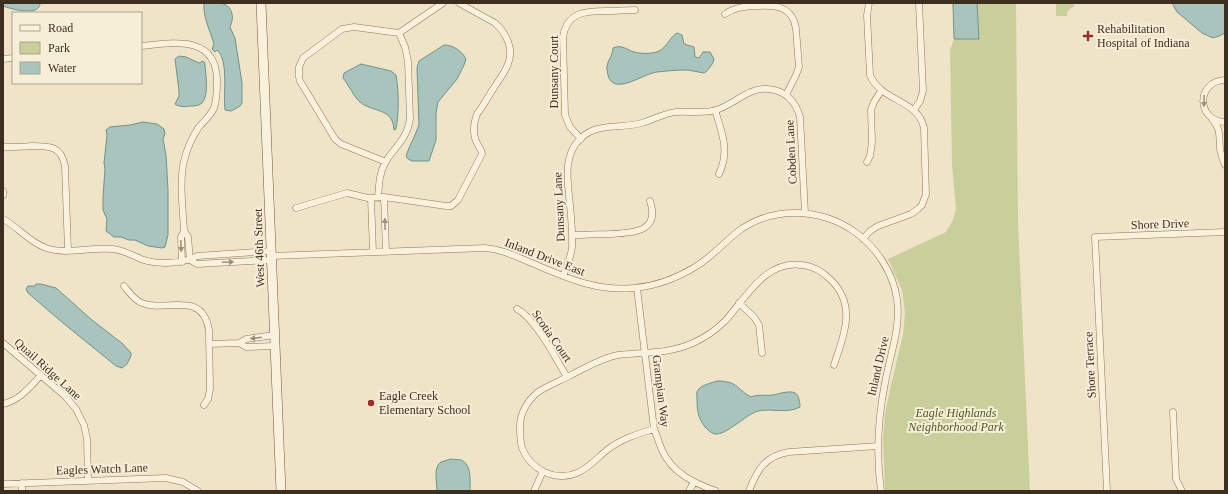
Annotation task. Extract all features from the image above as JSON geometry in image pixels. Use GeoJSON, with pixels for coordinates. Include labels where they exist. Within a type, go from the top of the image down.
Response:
{"type":"FeatureCollection","features":[{"type":"Feature","properties":{"kind":"street","name":"West 46th Street"},"geometry":{"type":"LineString","coordinates":[[261,3],[282,491]]}},
{"type":"Feature","properties":{"kind":"street"},"geometry":{"type":"LineString","coordinates":[[386,162],[341,144],[335,139],[300,81],[300,64],[305,57],[342,29],[354,27],[399,33],[443,3]]}},
{"type":"Feature","properties":{"kind":"street"},"geometry":{"type":"LineString","coordinates":[[296,208],[347,193],[444,206],[451,206],[459,198],[482,154],[475,137],[474,123],[477,114],[507,68],[510,55],[510,45],[506,36],[497,24],[459,3]]}},
{"type":"Feature","properties":{"kind":"street"},"geometry":{"type":"LineString","coordinates":[[863,239],[870,231],[878,226],[914,212],[920,207],[926,197],[927,189],[924,128],[922,119],[914,110],[881,91],[874,84],[869,73],[867,15],[869,3]]}},
{"type":"Feature","properties":{"kind":"street"},"geometry":{"type":"LineString","coordinates":[[914,110],[920,101],[923,91],[919,3]]}},
{"type":"Feature","properties":{"kind":"street"},"geometry":{"type":"LineString","coordinates":[[581,139],[588,133],[599,128],[608,126],[635,125],[672,112],[706,112],[715,110],[758,90],[773,90],[786,95],[799,67],[796,24],[791,16],[782,8],[769,5],[741,7],[725,14]]}},
{"type":"Feature","properties":{"kind":"street","name":"Dunsany Court"},"geometry":{"type":"LineString","coordinates":[[581,139],[570,127],[565,115],[563,37],[565,28],[572,19],[584,12],[635,10]]}},
{"type":"Feature","properties":{"kind":"street"},"geometry":{"type":"LineString","coordinates":[[373,252],[380,177],[386,162],[403,139],[410,120],[408,61],[405,47],[399,33]]}},
{"type":"Feature","properties":{"kind":"street"},"geometry":{"type":"LineString","coordinates":[[142,46],[186,43],[198,47],[207,54],[213,62],[216,70],[215,106],[194,136],[184,162],[182,181],[184,231],[181,237],[182,262]]}},
{"type":"Feature","properties":{"kind":"street"},"geometry":{"type":"LineString","coordinates":[[1225,80],[1212,84],[1204,93],[1203,101],[1206,112],[1216,124],[1220,134],[1220,149],[1225,165]]}},
{"type":"Feature","properties":{"kind":"street"},"geometry":{"type":"LineString","coordinates":[[867,162],[872,142],[872,110],[874,102],[881,91]]}},
{"type":"Feature","properties":{"kind":"street","name":"Cobden Lane"},"geometry":{"type":"LineString","coordinates":[[786,95],[794,103],[800,117],[805,213]]}},
{"type":"Feature","properties":{"kind":"street"},"geometry":{"type":"LineString","coordinates":[[715,110],[725,148],[724,159],[719,174]]}},
{"type":"Feature","properties":{"kind":"street"},"geometry":{"type":"LineString","coordinates":[[1211,117],[1225,122]]}},
{"type":"Feature","properties":{"kind":"street","name":"Dunsany Lane"},"geometry":{"type":"LineString","coordinates":[[563,276],[570,259],[572,245],[568,165],[572,150],[581,139]]}},
{"type":"Feature","properties":{"kind":"street"},"geometry":{"type":"LineString","coordinates":[[3,147],[45,146],[54,148],[63,157],[65,166],[68,251]]}},
{"type":"Feature","properties":{"kind":"street"},"geometry":{"type":"LineString","coordinates":[[378,197],[386,251]]}},
{"type":"Feature","properties":{"kind":"street"},"geometry":{"type":"LineString","coordinates":[[572,235],[631,233],[642,230],[651,220],[652,209],[650,201]]}},
{"type":"Feature","properties":{"kind":"street","name":"Inland Drive East"},"geometry":{"type":"LineString","coordinates":[[190,260],[197,264],[271,256],[474,247],[491,248],[508,253],[577,282],[599,287],[619,289],[637,288],[665,281],[688,271],[707,259],[736,233],[754,222],[787,213],[805,213],[824,217],[837,222],[854,232],[875,251]]}},
{"type":"Feature","properties":{"kind":"street"},"geometry":{"type":"LineString","coordinates":[[3,219],[29,239],[50,249],[68,251],[113,249],[123,251],[150,262],[158,263],[182,262],[190,260],[188,237],[184,231]]}},
{"type":"Feature","properties":{"kind":"street","name":"Shore Drive"},"geometry":{"type":"LineString","coordinates":[[1096,237],[1225,232]]}},
{"type":"Feature","properties":{"kind":"street","name":"Shore Terrace"},"geometry":{"type":"LineString","coordinates":[[1096,237],[1107,491]]}},
{"type":"Feature","properties":{"kind":"street","name":"Inland Drive"},"geometry":{"type":"LineString","coordinates":[[875,251],[885,265],[891,278],[895,289],[898,309],[896,340],[888,368],[881,403],[878,446],[881,491]]}},
{"type":"Feature","properties":{"kind":"street"},"geometry":{"type":"LineString","coordinates":[[654,429],[639,433],[620,442],[607,450],[585,469],[578,473],[567,476],[559,476],[542,471],[530,461],[522,446],[520,423],[528,402],[536,394],[545,388],[607,358],[618,355],[672,350],[699,340],[720,325],[765,276],[777,268],[786,265],[799,264],[821,271],[840,291],[844,300],[846,311],[846,329],[834,365]]}},
{"type":"Feature","properties":{"kind":"street"},"geometry":{"type":"LineString","coordinates":[[124,286],[136,299],[143,303],[151,305],[186,305],[199,311],[204,317],[208,325],[210,389],[208,399],[204,405]]}},
{"type":"Feature","properties":{"kind":"street","name":"Grampian Way"},"geometry":{"type":"LineString","coordinates":[[637,288],[654,429],[660,445],[668,460],[682,474],[694,482],[716,491]]}},
{"type":"Feature","properties":{"kind":"street"},"geometry":{"type":"LineString","coordinates":[[739,303],[759,325],[762,353]]}},
{"type":"Feature","properties":{"kind":"street","name":"Scotia Court"},"geometry":{"type":"LineString","coordinates":[[517,309],[532,322],[567,377]]}},
{"type":"Feature","properties":{"kind":"street"},"geometry":{"type":"LineString","coordinates":[[209,344],[240,343],[246,339],[275,335]]}},
{"type":"Feature","properties":{"kind":"street","name":"Quail Ridge Lane"},"geometry":{"type":"LineString","coordinates":[[3,343],[69,400],[80,417],[84,425],[86,439],[88,481]]}},
{"type":"Feature","properties":{"kind":"street"},"geometry":{"type":"LineString","coordinates":[[240,343],[246,347],[275,346]]}},
{"type":"Feature","properties":{"kind":"street"},"geometry":{"type":"LineString","coordinates":[[3,404],[19,398],[40,375]]}},
{"type":"Feature","properties":{"kind":"street"},"geometry":{"type":"LineString","coordinates":[[1173,412],[1176,479],[1182,491]]}},
{"type":"Feature","properties":{"kind":"street"},"geometry":{"type":"LineString","coordinates":[[749,491],[760,468],[770,459],[778,455],[789,452],[878,446]]}},
{"type":"Feature","properties":{"kind":"street"},"geometry":{"type":"LineString","coordinates":[[534,491],[542,471]]}},
{"type":"Feature","properties":{"kind":"street","name":"Eagles Watch Lane"},"geometry":{"type":"LineString","coordinates":[[3,484],[170,478],[183,482],[198,491]]}},
{"type":"Feature","properties":{"kind":"street"},"geometry":{"type":"LineString","coordinates":[[689,491],[694,482]]}},
{"type":"Feature","properties":{"kind":"street"},"geometry":{"type":"LineString","coordinates":[[22,483],[22,491]]}},
{"type":"Feature","properties":{"kind":"green space","name":"Eagle Highlands Neighborhood Park"},"geometry":{"type":"Polygon","coordinates":[[[977,3],[1016,3],[1018,222],[1030,491],[885,491],[883,439],[885,414],[903,335],[905,313],[902,290],[888,259],[946,232],[953,220],[956,209],[952,165],[950,50],[954,39],[979,39],[977,3]]]}},
{"type":"Feature","properties":{"kind":"green space"},"geometry":{"type":"Polygon","coordinates":[[[1056,3],[1074,3],[1074,7],[1067,12],[1067,16],[1056,16],[1056,3]]]}},
{"type":"Feature","properties":{"kind":"water"},"geometry":{"type":"Polygon","coordinates":[[[3,3],[40,3],[39,7],[35,10],[24,11],[3,6],[3,3]]]}},
{"type":"Feature","properties":{"kind":"water"},"geometry":{"type":"Polygon","coordinates":[[[204,3],[225,4],[228,6],[232,14],[230,27],[235,38],[242,83],[242,103],[240,106],[231,111],[225,110],[225,78],[223,61],[217,50],[215,52],[212,49],[214,44],[206,19],[204,3]]]}},
{"type":"Feature","properties":{"kind":"water"},"geometry":{"type":"Polygon","coordinates":[[[953,3],[977,3],[979,39],[954,39],[953,3]]]}},
{"type":"Feature","properties":{"kind":"water"},"geometry":{"type":"Polygon","coordinates":[[[1172,3],[1225,3],[1225,33],[1213,38],[1202,33],[1177,12],[1172,3]]]}},
{"type":"Feature","properties":{"kind":"water"},"geometry":{"type":"Polygon","coordinates":[[[677,33],[682,35],[684,44],[694,47],[695,57],[699,58],[703,52],[710,52],[714,59],[706,72],[675,70],[657,72],[628,83],[620,84],[614,83],[609,78],[607,66],[613,48],[624,48],[637,53],[654,53],[662,49],[677,33]]]}},
{"type":"Feature","properties":{"kind":"water"},"geometry":{"type":"Polygon","coordinates":[[[444,45],[457,49],[466,59],[457,79],[438,102],[436,113],[436,140],[429,161],[412,161],[406,156],[419,125],[417,68],[419,61],[444,45]]]}},
{"type":"Feature","properties":{"kind":"water"},"geometry":{"type":"Polygon","coordinates":[[[179,56],[186,57],[199,63],[203,61],[205,63],[206,96],[199,105],[184,107],[175,104],[179,96],[179,91],[175,59],[179,56]]]}},
{"type":"Feature","properties":{"kind":"water"},"geometry":{"type":"Polygon","coordinates":[[[361,64],[391,71],[396,75],[398,89],[398,116],[396,129],[394,130],[390,117],[386,114],[360,102],[343,78],[344,73],[361,64]]]}},
{"type":"Feature","properties":{"kind":"water"},"geometry":{"type":"Polygon","coordinates":[[[143,122],[157,124],[164,129],[165,134],[163,139],[166,155],[168,190],[168,235],[165,247],[162,248],[148,246],[135,240],[114,237],[106,231],[107,219],[103,210],[103,197],[107,135],[106,130],[110,127],[143,122]]]}},
{"type":"Feature","properties":{"kind":"water"},"geometry":{"type":"Polygon","coordinates":[[[36,284],[56,288],[92,320],[123,344],[131,353],[127,364],[122,368],[116,366],[28,293],[26,289],[28,286],[35,286],[36,284]]]}},
{"type":"Feature","properties":{"kind":"water"},"geometry":{"type":"Polygon","coordinates":[[[717,381],[729,382],[751,397],[793,392],[797,395],[800,407],[785,411],[758,411],[747,416],[725,431],[715,434],[705,427],[699,417],[697,391],[699,388],[707,384],[717,381]]]}},
{"type":"Feature","properties":{"kind":"water"},"geometry":{"type":"Polygon","coordinates":[[[451,459],[461,460],[467,465],[470,474],[470,491],[437,491],[437,468],[441,462],[451,459]]]}},
{"type":"Feature","properties":{"kind":"place","name":"Rehabilitation Hospital of Indiana"},"geometry":{"type":"Point","coordinates":[1088,36]}},
{"type":"Feature","properties":{"kind":"place","name":"Eagle Creek Elementary School"},"geometry":{"type":"Point","coordinates":[371,403]}}]}
